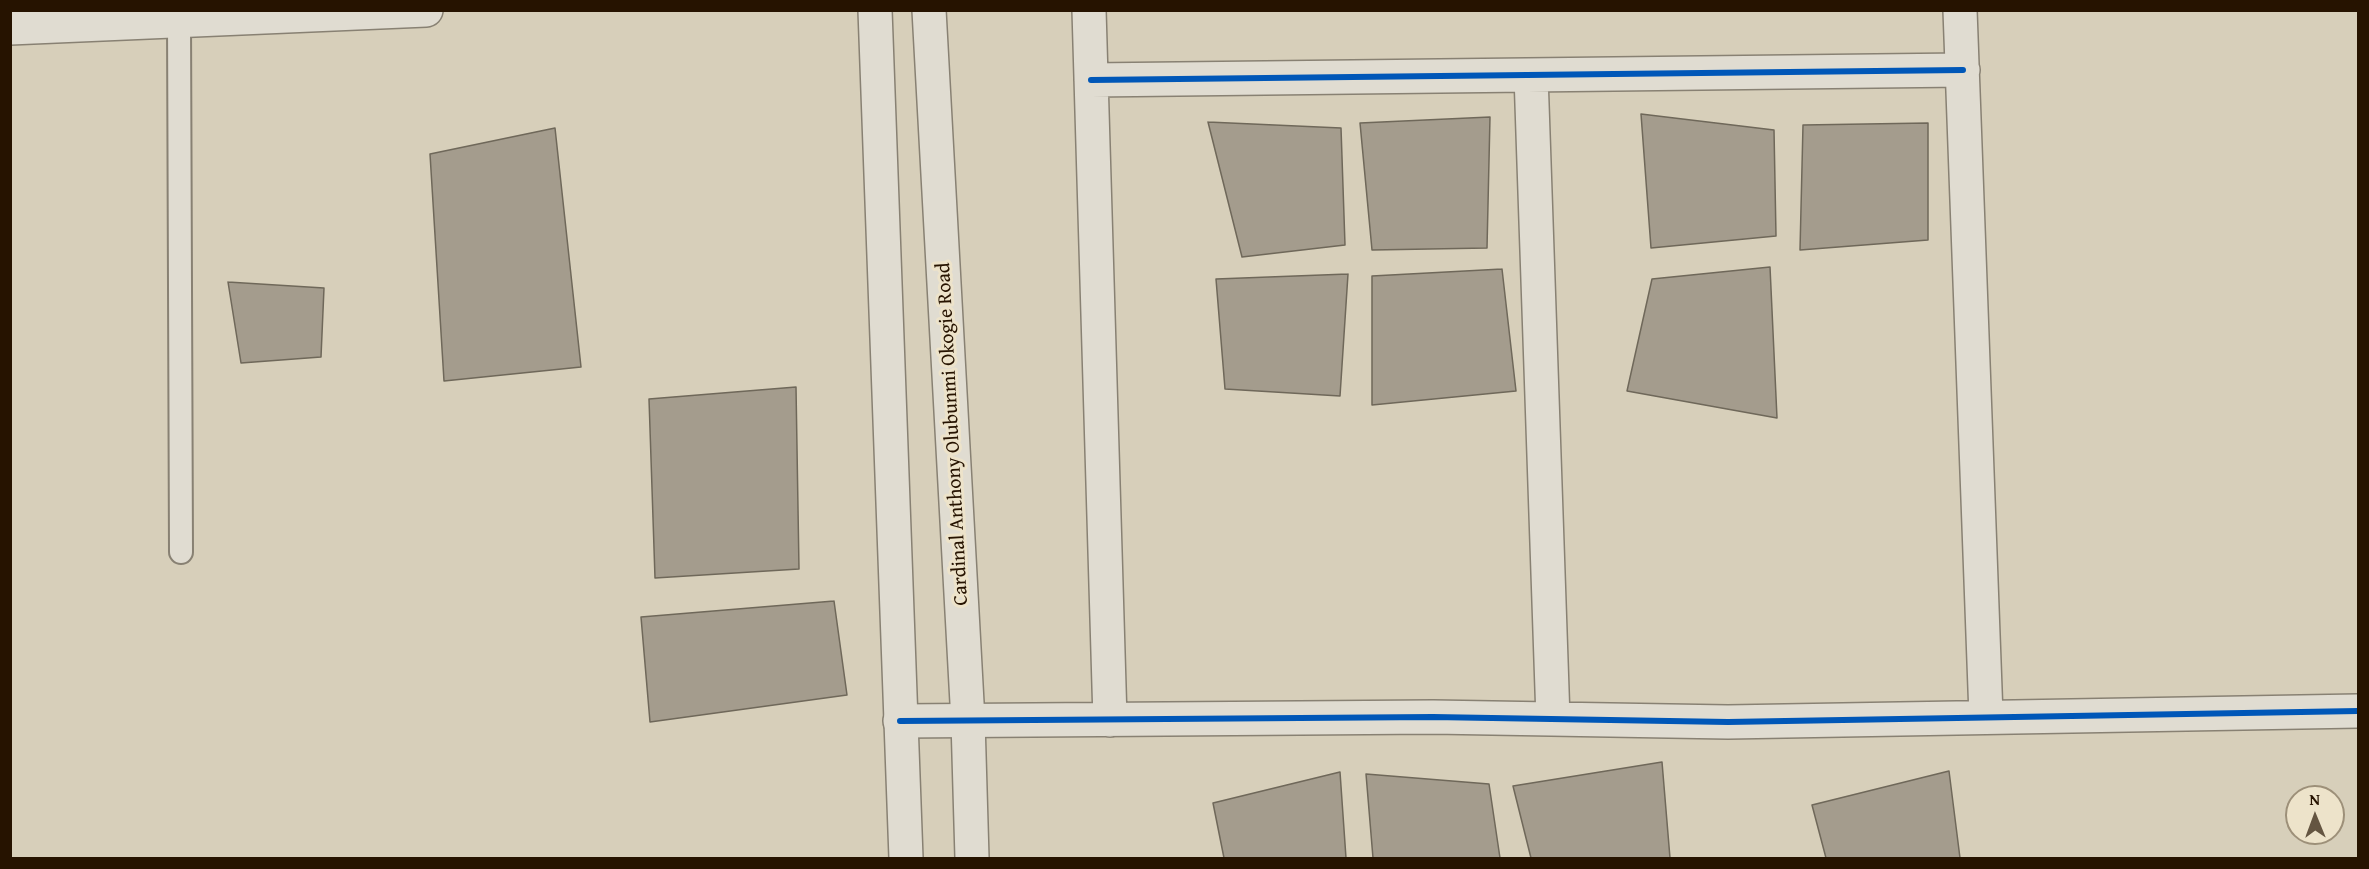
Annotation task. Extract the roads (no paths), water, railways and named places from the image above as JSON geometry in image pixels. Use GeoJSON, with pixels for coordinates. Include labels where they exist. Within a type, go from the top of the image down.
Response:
{"type":"FeatureCollection","features":[{"type":"Feature","properties":{"kind":"street"},"geometry":{"type":"LineString","coordinates":[[10,28],[426,10]]}},
{"type":"Feature","properties":{"kind":"street"},"geometry":{"type":"LineString","coordinates":[[875,10],[906,858]]}},
{"type":"Feature","properties":{"kind":"street","name":"Cardinal Anthony Olubunmi Okogie Road"},"geometry":{"type":"LineString","coordinates":[[929,10],[968,722],[972,858]]}},
{"type":"Feature","properties":{"kind":"street"},"geometry":{"type":"LineString","coordinates":[[1089,10],[1110,720]]}},
{"type":"Feature","properties":{"kind":"street"},"geometry":{"type":"LineString","coordinates":[[1960,10],[1986,716]]}},
{"type":"Feature","properties":{"kind":"street"},"geometry":{"type":"LineString","coordinates":[[1091,80],[1963,70]]}},
{"type":"Feature","properties":{"kind":"street"},"geometry":{"type":"LineString","coordinates":[[1531,75],[1553,719]]}},
{"type":"Feature","properties":{"kind":"street"},"geometry":{"type":"LineString","coordinates":[[900,721],[1433,717],[1728,722],[2358,711]]}},
{"type":"Feature","properties":{"kind":"lane"},"geometry":{"type":"LineString","coordinates":[[178,21],[181,552]]}}]}
